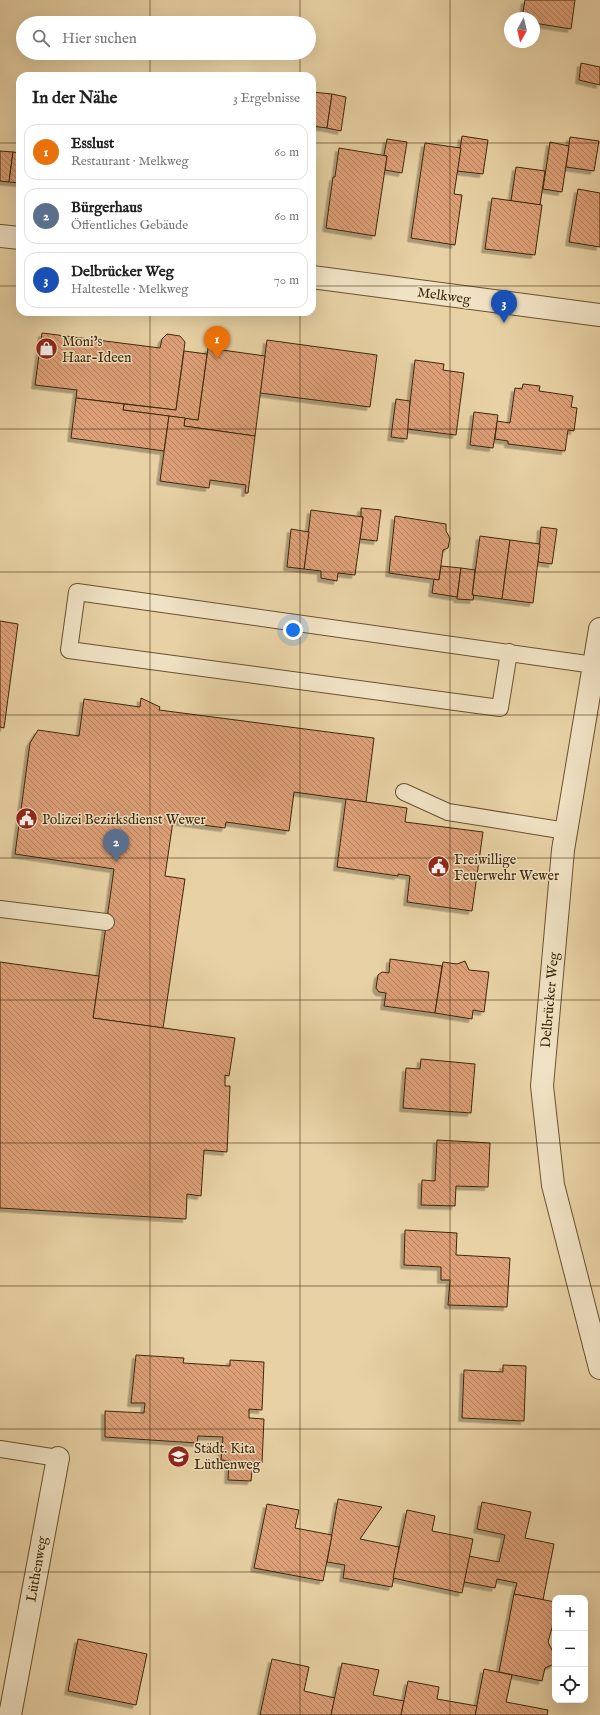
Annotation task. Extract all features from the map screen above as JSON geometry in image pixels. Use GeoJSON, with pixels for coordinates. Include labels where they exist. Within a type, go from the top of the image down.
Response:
{"type":"FeatureCollection","features":[{"type":"Feature","properties":{"kind":"street"},"geometry":{"type":"LineString","coordinates":[[0,236],[16,238]]}},
{"type":"Feature","properties":{"kind":"street","name":"Melkweg"},"geometry":{"type":"LineString","coordinates":[[316,278],[600,315]]}},
{"type":"Feature","properties":{"kind":"street","name":"Delbrücker Weg"},"geometry":{"type":"LineString","coordinates":[[600,629],[563,850],[542,1086],[553,1185],[600,1368]]}},
{"type":"Feature","properties":{"kind":"street","name":"Lüthenweg"},"geometry":{"type":"LineString","coordinates":[[15,1714],[8,1679],[58,1458]]}},
{"type":"Feature","properties":{"kind":"lane"},"geometry":{"type":"LineString","coordinates":[[509,652],[500,708],[69,650],[77,592],[509,652],[594,665]]}},
{"type":"Feature","properties":{"kind":"lane"},"geometry":{"type":"LineString","coordinates":[[404,792],[448,812],[566,831]]}},
{"type":"Feature","properties":{"kind":"lane"},"geometry":{"type":"LineString","coordinates":[[0,909],[106,922]]}},
{"type":"Feature","properties":{"kind":"lane"},"geometry":{"type":"LineString","coordinates":[[0,1449],[58,1458]]}},
{"type":"Feature","properties":{"kind":"building"},"geometry":{"type":"Polygon","coordinates":[[[525,0],[575,0],[571,29],[540,24],[540,12],[523,12],[525,0]]]}},
{"type":"Feature","properties":{"kind":"building"},"geometry":{"type":"Polygon","coordinates":[[[581,63],[600,67],[600,85],[579,80],[581,63]]]}},
{"type":"Feature","properties":{"kind":"building"},"geometry":{"type":"Polygon","coordinates":[[[316,92],[332,94],[327,128],[316,127],[316,92]]]}},
{"type":"Feature","properties":{"kind":"building"},"geometry":{"type":"Polygon","coordinates":[[[332,94],[346,97],[341,131],[327,128],[332,94]]]}},
{"type":"Feature","properties":{"kind":"building"},"geometry":{"type":"Polygon","coordinates":[[[462,136],[488,140],[483,174],[457,171],[462,136]]]}},
{"type":"Feature","properties":{"kind":"building"},"geometry":{"type":"Polygon","coordinates":[[[570,137],[599,141],[594,171],[566,167],[570,137]]]}},
{"type":"Feature","properties":{"kind":"building"},"geometry":{"type":"Polygon","coordinates":[[[387,139],[407,142],[402,173],[385,170],[387,156],[384,155],[387,139]]]}},
{"type":"Feature","properties":{"kind":"building"},"geometry":{"type":"Polygon","coordinates":[[[550,142],[569,146],[562,192],[543,189],[550,142]]]}},
{"type":"Feature","properties":{"kind":"building"},"geometry":{"type":"Polygon","coordinates":[[[425,143],[461,148],[454,194],[462,195],[455,245],[411,238],[425,143]]]}},
{"type":"Feature","properties":{"kind":"building"},"geometry":{"type":"Polygon","coordinates":[[[339,148],[387,156],[375,236],[326,228],[333,177],[335,177],[339,148]]]}},
{"type":"Feature","properties":{"kind":"building"},"geometry":{"type":"Polygon","coordinates":[[[0,151],[13,152],[9,182],[0,181],[0,151]]]}},
{"type":"Feature","properties":{"kind":"building"},"geometry":{"type":"Polygon","coordinates":[[[13,152],[16,152],[16,183],[9,182],[13,152]]]}},
{"type":"Feature","properties":{"kind":"building"},"geometry":{"type":"Polygon","coordinates":[[[516,167],[545,171],[540,205],[511,201],[516,167]]]}},
{"type":"Feature","properties":{"kind":"building"},"geometry":{"type":"Polygon","coordinates":[[[578,189],[600,193],[600,247],[569,242],[578,189]]]}},
{"type":"Feature","properties":{"kind":"building"},"geometry":{"type":"Polygon","coordinates":[[[492,198],[542,205],[535,255],[485,249],[492,198]]]}},
{"type":"Feature","properties":{"kind":"building"},"geometry":{"type":"Polygon","coordinates":[[[42,333],[160,348],[162,339],[167,334],[180,336],[185,342],[176,410],[76,398],[77,390],[35,385],[42,333]]]}},
{"type":"Feature","properties":{"kind":"building"},"geometry":{"type":"Polygon","coordinates":[[[267,340],[377,355],[370,407],[260,393],[267,340]]]}},
{"type":"Feature","properties":{"kind":"building"},"geometry":{"type":"Polygon","coordinates":[[[208,348],[265,356],[255,436],[184,426],[185,418],[198,420],[208,348]]]}},
{"type":"Feature","properties":{"kind":"building"},"geometry":{"type":"Polygon","coordinates":[[[184,351],[207,354],[198,420],[123,410],[124,404],[176,410],[184,351]]]}},
{"type":"Feature","properties":{"kind":"building"},"geometry":{"type":"Polygon","coordinates":[[[415,360],[444,364],[443,370],[464,373],[456,435],[407,429],[415,360]]]}},
{"type":"Feature","properties":{"kind":"building"},"geometry":{"type":"Polygon","coordinates":[[[523,384],[540,386],[539,391],[573,396],[571,407],[577,408],[574,431],[568,430],[565,451],[508,444],[508,441],[495,439],[497,421],[510,423],[515,388],[522,389],[523,384]]]}},
{"type":"Feature","properties":{"kind":"building"},"geometry":{"type":"Polygon","coordinates":[[[76,398],[124,404],[123,410],[169,416],[164,451],[71,438],[76,398]]]}},
{"type":"Feature","properties":{"kind":"building"},"geometry":{"type":"Polygon","coordinates":[[[396,399],[410,401],[407,439],[391,437],[396,399]]]}},
{"type":"Feature","properties":{"kind":"building"},"geometry":{"type":"Polygon","coordinates":[[[474,412],[498,415],[493,448],[470,445],[474,412]]]}},
{"type":"Feature","properties":{"kind":"building"},"geometry":{"type":"Polygon","coordinates":[[[169,416],[185,418],[184,426],[255,436],[248,493],[245,493],[246,485],[210,480],[209,488],[160,481],[169,416]]]}},
{"type":"Feature","properties":{"kind":"building"},"geometry":{"type":"Polygon","coordinates":[[[361,508],[381,510],[377,541],[360,539],[363,517],[361,516],[361,508]]]}},
{"type":"Feature","properties":{"kind":"building"},"geometry":{"type":"Polygon","coordinates":[[[311,510],[363,517],[355,575],[338,573],[337,581],[321,578],[321,571],[304,569],[311,510]]]}},
{"type":"Feature","properties":{"kind":"building"},"geometry":{"type":"Polygon","coordinates":[[[395,516],[446,524],[446,531],[450,538],[448,548],[443,550],[439,580],[389,573],[395,516]]]}},
{"type":"Feature","properties":{"kind":"building"},"geometry":{"type":"Polygon","coordinates":[[[541,527],[557,529],[552,564],[538,562],[541,527]]]}},
{"type":"Feature","properties":{"kind":"building"},"geometry":{"type":"Polygon","coordinates":[[[291,529],[309,532],[304,569],[287,567],[291,529]]]}},
{"type":"Feature","properties":{"kind":"building"},"geometry":{"type":"Polygon","coordinates":[[[480,536],[510,540],[502,599],[472,595],[480,536]]]}},
{"type":"Feature","properties":{"kind":"building"},"geometry":{"type":"Polygon","coordinates":[[[510,540],[540,544],[533,603],[502,599],[510,540]]]}},
{"type":"Feature","properties":{"kind":"building"},"geometry":{"type":"Polygon","coordinates":[[[441,566],[461,568],[457,597],[432,593],[434,579],[439,580],[441,566]]]}},
{"type":"Feature","properties":{"kind":"building"},"geometry":{"type":"Polygon","coordinates":[[[461,568],[475,570],[472,595],[474,595],[473,600],[457,599],[461,568]]]}},
{"type":"Feature","properties":{"kind":"building"},"geometry":{"type":"Polygon","coordinates":[[[0,621],[18,624],[4,728],[0,727],[0,621]]]}},
{"type":"Feature","properties":{"kind":"building"},"geometry":{"type":"Polygon","coordinates":[[[141,698],[160,707],[159,710],[374,738],[366,802],[294,792],[289,831],[226,822],[225,828],[173,821],[165,876],[185,879],[163,1028],[93,1018],[114,869],[15,854],[30,743],[38,730],[79,736],[84,699],[140,707],[141,698]]]}},
{"type":"Feature","properties":{"kind":"building"},"geometry":{"type":"Polygon","coordinates":[[[346,799],[407,808],[405,822],[483,832],[472,911],[407,902],[410,876],[398,874],[398,876],[337,867],[346,799]]]}},
{"type":"Feature","properties":{"kind":"building"},"geometry":{"type":"Polygon","coordinates":[[[390,959],[442,966],[435,1013],[384,1006],[386,993],[379,992],[376,988],[378,975],[382,972],[389,973],[390,959]]]}},
{"type":"Feature","properties":{"kind":"building"},"geometry":{"type":"Polygon","coordinates":[[[465,961],[469,970],[489,972],[484,1012],[473,1010],[472,1019],[435,1013],[443,962],[457,964],[465,961]]]}},
{"type":"Feature","properties":{"kind":"building"},"geometry":{"type":"Polygon","coordinates":[[[0,962],[99,976],[93,1018],[235,1038],[229,1076],[225,1075],[225,1086],[230,1086],[227,1152],[204,1150],[201,1196],[187,1194],[186,1219],[0,1208],[0,962]]]}},
{"type":"Feature","properties":{"kind":"building"},"geometry":{"type":"Polygon","coordinates":[[[421,1059],[475,1064],[471,1113],[403,1108],[406,1068],[420,1069],[421,1059]]]}},
{"type":"Feature","properties":{"kind":"building"},"geometry":{"type":"Polygon","coordinates":[[[437,1140],[490,1143],[488,1187],[456,1186],[455,1206],[421,1205],[422,1180],[435,1181],[437,1140]]]}},
{"type":"Feature","properties":{"kind":"building"},"geometry":{"type":"Polygon","coordinates":[[[405,1230],[457,1233],[456,1255],[510,1258],[507,1307],[448,1305],[450,1280],[441,1280],[441,1267],[404,1265],[405,1230]]]}},
{"type":"Feature","properties":{"kind":"building"},"geometry":{"type":"Polygon","coordinates":[[[136,1355],[184,1358],[183,1363],[230,1366],[230,1360],[264,1362],[262,1410],[249,1409],[249,1418],[264,1419],[262,1463],[253,1462],[251,1481],[228,1480],[229,1461],[221,1460],[223,1437],[198,1436],[197,1443],[105,1437],[105,1411],[144,1413],[145,1403],[131,1403],[136,1355]]]}},
{"type":"Feature","properties":{"kind":"building"},"geometry":{"type":"Polygon","coordinates":[[[503,1365],[526,1366],[524,1421],[462,1418],[464,1370],[503,1372],[503,1365]]]}},
{"type":"Feature","properties":{"kind":"building"},"geometry":{"type":"Polygon","coordinates":[[[338,1499],[382,1507],[360,1539],[399,1547],[392,1587],[343,1578],[345,1565],[327,1562],[338,1499]]]}},
{"type":"Feature","properties":{"kind":"building"},"geometry":{"type":"Polygon","coordinates":[[[482,1502],[531,1512],[525,1538],[554,1544],[543,1600],[514,1594],[517,1583],[497,1579],[495,1588],[464,1582],[469,1556],[499,1562],[505,1535],[477,1529],[482,1502]]]}},
{"type":"Feature","properties":{"kind":"building"},"geometry":{"type":"Polygon","coordinates":[[[267,1504],[299,1510],[295,1528],[332,1535],[323,1581],[254,1568],[267,1504]]]}},
{"type":"Feature","properties":{"kind":"building"},"geometry":{"type":"Polygon","coordinates":[[[407,1510],[435,1516],[432,1531],[473,1539],[462,1593],[393,1578],[407,1510]]]}},
{"type":"Feature","properties":{"kind":"building"},"geometry":{"type":"Polygon","coordinates":[[[514,1594],[552,1601],[552,1628],[548,1642],[552,1650],[552,1665],[545,1668],[542,1681],[499,1672],[514,1594]]]}},
{"type":"Feature","properties":{"kind":"building"},"geometry":{"type":"Polygon","coordinates":[[[78,1639],[147,1654],[136,1705],[68,1691],[78,1639]]]}},
{"type":"Feature","properties":{"kind":"building"},"geometry":{"type":"Polygon","coordinates":[[[272,1659],[309,1667],[304,1691],[335,1698],[331,1715],[260,1715],[272,1659]]]}},
{"type":"Feature","properties":{"kind":"building"},"geometry":{"type":"Polygon","coordinates":[[[342,1663],[379,1670],[373,1695],[404,1701],[401,1715],[331,1715],[342,1663]]]}},
{"type":"Feature","properties":{"kind":"building"},"geometry":{"type":"Polygon","coordinates":[[[484,1669],[512,1675],[506,1702],[548,1710],[547,1715],[475,1715],[484,1669]]]}},
{"type":"Feature","properties":{"kind":"building"},"geometry":{"type":"Polygon","coordinates":[[[408,1681],[439,1687],[437,1699],[477,1706],[475,1715],[401,1715],[408,1681]]]}},
{"type":"Feature","properties":{"kind":"place","name":"Delbrücker Weg"},"geometry":{"type":"Point","coordinates":[504,323]}},
{"type":"Feature","properties":{"kind":"place","name":"Moni's Haar-Ideen"},"geometry":{"type":"Point","coordinates":[46,349]}},
{"type":"Feature","properties":{"kind":"place","name":"Esslust"},"geometry":{"type":"Point","coordinates":[217,359]}},
{"type":"Feature","properties":{"kind":"place","name":"Polizei Bezirksdienst Wewer"},"geometry":{"type":"Point","coordinates":[27,819]}},
{"type":"Feature","properties":{"kind":"place","name":"Bürgerhaus"},"geometry":{"type":"Point","coordinates":[116,862]}},
{"type":"Feature","properties":{"kind":"place","name":"Freiwillige Feuerwehr Wewer"},"geometry":{"type":"Point","coordinates":[439,867]}},
{"type":"Feature","properties":{"kind":"place","name":"Städt. Kita Lüthenweg"},"geometry":{"type":"Point","coordinates":[178,1456]}}]}
